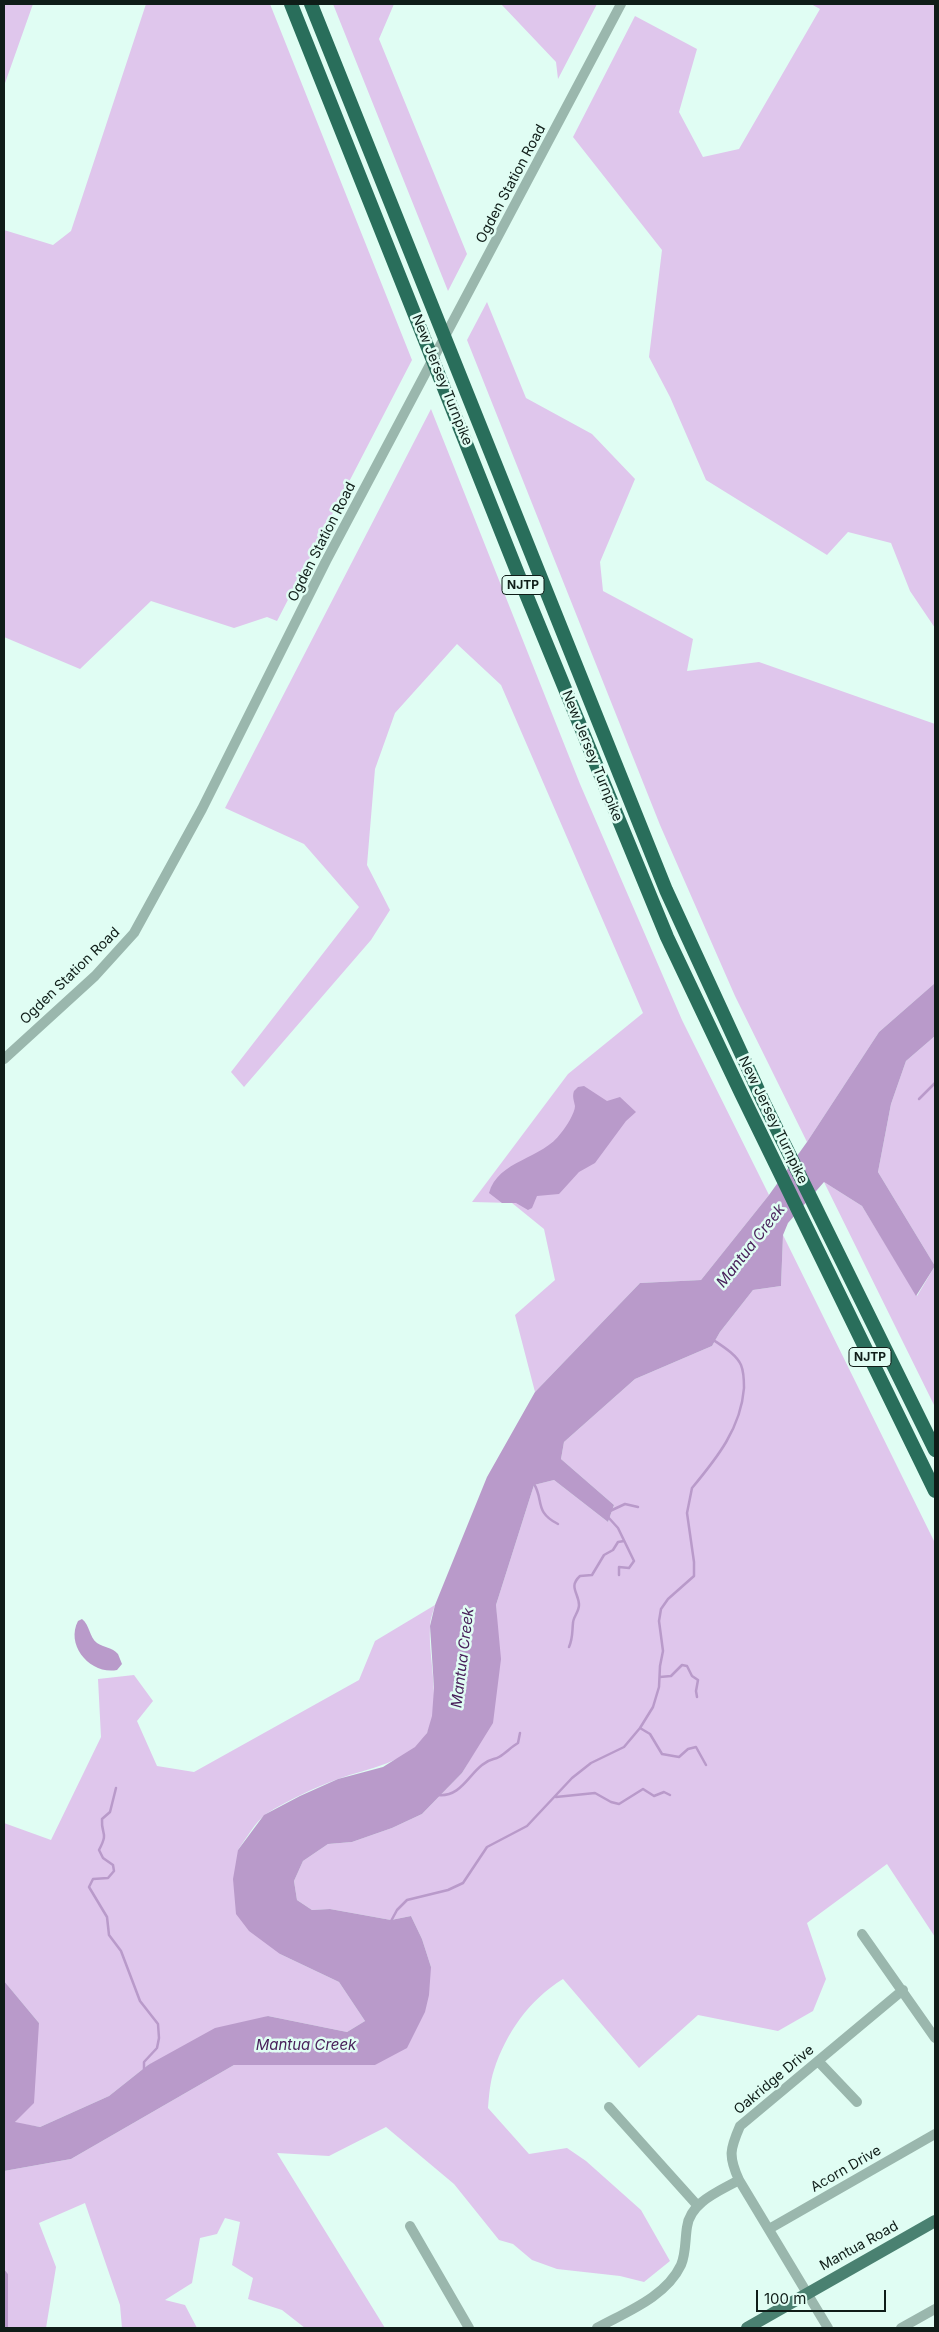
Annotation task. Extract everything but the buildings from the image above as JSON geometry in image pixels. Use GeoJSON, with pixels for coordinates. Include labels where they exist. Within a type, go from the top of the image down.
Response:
{"type":"FeatureCollection","features":[{"type":"Feature","properties":{"kind":"highway","name":"New Jersey Turnpike"},"geometry":{"type":"LineString","coordinates":[[291,4],[631,852],[671,945],[772,1158],[935,1491]]}},
{"type":"Feature","properties":{"kind":"highway","name":"New Jersey Turnpike"},"geometry":{"type":"LineString","coordinates":[[311,4],[624,789],[710,988],[935,1450]]}},
{"type":"Feature","properties":{"kind":"main road","name":"Mantua Road"},"geometry":{"type":"LineString","coordinates":[[747,2328],[935,2221]]}},
{"type":"Feature","properties":{"kind":"street","name":"Ogden Station Road"},"geometry":{"type":"LineString","coordinates":[[4,1059],[95,976],[134,933],[206,802],[326,561],[621,4]]}},
{"type":"Feature","properties":{"kind":"street"},"geometry":{"type":"LineString","coordinates":[[862,1934],[935,2038]]}},
{"type":"Feature","properties":{"kind":"street","name":"Oakridge Drive"},"geometry":{"type":"LineString","coordinates":[[828,2328],[770,2228],[739,2180],[730,2162],[732,2145],[740,2126],[903,1990]]}},
{"type":"Feature","properties":{"kind":"street"},"geometry":{"type":"LineString","coordinates":[[818,2061],[857,2102]]}},
{"type":"Feature","properties":{"kind":"street"},"geometry":{"type":"LineString","coordinates":[[609,2107],[697,2205]]}},
{"type":"Feature","properties":{"kind":"street","name":"Acorn Drive"},"geometry":{"type":"LineString","coordinates":[[770,2228],[935,2134]]}},
{"type":"Feature","properties":{"kind":"street"},"geometry":{"type":"LineString","coordinates":[[597,2328],[659,2292],[668,2283],[682,2264],[687,2224],[697,2205],[739,2180]]}},
{"type":"Feature","properties":{"kind":"street"},"geometry":{"type":"LineString","coordinates":[[410,2226],[469,2328]]}},
{"type":"Feature","properties":{"kind":"street"},"geometry":{"type":"LineString","coordinates":[[901,2328],[935,2309]]}},
{"type":"Feature","properties":{"kind":"shaded area"},"geometry":{"type":"Polygon","coordinates":[[[4,4],[33,4],[4,86],[4,4]]]}},
{"type":"Feature","properties":{"kind":"shaded area"},"geometry":{"type":"Polygon","coordinates":[[[146,4],[270,4],[412,360],[277,621],[267,617],[234,628],[151,601],[80,669],[4,637],[4,230],[53,245],[71,231],[146,4]]]}},
{"type":"Feature","properties":{"kind":"shaded area"},"geometry":{"type":"Polygon","coordinates":[[[333,4],[394,4],[379,39],[467,254],[448,291],[333,4]]]}},
{"type":"Feature","properties":{"kind":"shaded area"},"geometry":{"type":"Polygon","coordinates":[[[501,4],[597,4],[558,79],[556,62],[501,4]]]}},
{"type":"Feature","properties":{"kind":"shaded area"},"geometry":{"type":"Polygon","coordinates":[[[811,4],[935,4],[935,628],[910,591],[891,543],[848,532],[827,555],[706,480],[670,397],[649,357],[662,250],[573,137],[635,16],[697,49],[679,112],[703,157],[739,149],[820,9],[811,4]]]}},
{"type":"Feature","properties":{"kind":"shaded area"},"geometry":{"type":"Polygon","coordinates":[[[487,302],[526,398],[592,434],[635,479],[600,562],[603,591],[693,639],[687,671],[759,662],[935,724],[935,983],[879,1032],[807,1142],[735,996],[660,825],[467,340],[487,302]]]}},
{"type":"Feature","properties":{"kind":"shaded area"},"geometry":{"type":"Polygon","coordinates":[[[431,409],[580,784],[682,1020],[769,1195],[701,1280],[640,1283],[535,1392],[515,1315],[555,1280],[544,1229],[512,1203],[472,1202],[568,1074],[643,1013],[501,685],[457,644],[395,713],[375,769],[367,865],[390,910],[371,940],[244,1087],[231,1072],[359,907],[304,844],[225,808],[431,409]]]}},
{"type":"Feature","properties":{"kind":"shaded area"},"geometry":{"type":"Polygon","coordinates":[[[935,1036],[935,1266],[878,1172],[891,1104],[906,1061],[935,1036]]]}},
{"type":"Feature","properties":{"kind":"shaded area"},"geometry":{"type":"Polygon","coordinates":[[[824,1182],[862,1206],[917,1296],[935,1266],[935,1407],[824,1182]]]}},
{"type":"Feature","properties":{"kind":"shaded area"},"geometry":{"type":"Polygon","coordinates":[[[783,1235],[935,1543],[935,1937],[887,1864],[807,1923],[826,1979],[813,2011],[778,2031],[698,2015],[639,2068],[563,1979],[529,2007],[512,2030],[499,2056],[492,2079],[488,2108],[529,2154],[567,2148],[586,2161],[641,2210],[670,2261],[644,2282],[620,2276],[557,2269],[532,2260],[513,2244],[499,2240],[454,2184],[386,2127],[329,2156],[277,2153],[385,2328],[305,2328],[282,2310],[248,2299],[253,2278],[232,2265],[240,2222],[225,2218],[217,2234],[200,2238],[192,2283],[165,2300],[185,2305],[197,2328],[122,2328],[120,2305],[85,2203],[39,2223],[56,2267],[46,2328],[8,2328],[8,2274],[4,2269],[4,2171],[71,2159],[234,2065],[375,2065],[431,1967],[422,1939],[411,1916],[391,1920],[330,1909],[312,1910],[297,1900],[294,1881],[303,1861],[328,1844],[352,1842],[392,1828],[422,1814],[462,1773],[476,1749],[497,1628],[496,1605],[534,1485],[554,1480],[608,1522],[614,1505],[561,1459],[564,1442],[635,1379],[712,1346],[720,1332],[753,1290],[781,1286],[783,1235]]]}},
{"type":"Feature","properties":{"kind":"shaded area"},"geometry":{"type":"Polygon","coordinates":[[[435,1605],[430,1627],[434,1709],[427,1733],[420,1743],[399,1758],[329,1783],[274,1809],[258,1821],[238,1850],[280,1954],[339,1982],[365,2021],[347,2032],[268,2016],[148,2065],[109,2096],[40,2127],[15,2123],[39,2023],[4,1981],[4,1823],[51,1840],[101,1737],[98,1679],[134,1675],[153,1701],[137,1721],[157,1766],[194,1772],[359,1680],[375,1641],[435,1605]]]}},
{"type":"Feature","properties":{"kind":"water","name":"Mantua Creek"},"geometry":{"type":"Polygon","coordinates":[[[935,983],[935,1036],[906,1061],[891,1104],[878,1172],[935,1266],[916,1296],[862,1206],[824,1182],[788,1223],[783,1235],[781,1286],[753,1290],[720,1332],[712,1346],[635,1379],[564,1442],[561,1459],[614,1505],[608,1522],[554,1480],[534,1485],[496,1605],[501,1659],[493,1723],[462,1773],[422,1814],[392,1828],[352,1842],[328,1844],[303,1861],[294,1881],[297,1900],[312,1910],[330,1909],[391,1920],[411,1916],[422,1939],[431,1967],[429,1995],[425,2012],[407,2048],[375,2065],[234,2065],[71,2159],[4,2171],[4,1981],[39,2023],[34,2103],[15,2122],[40,2127],[109,2096],[148,2065],[215,2028],[268,2016],[347,2032],[365,2021],[339,1982],[280,1954],[249,1931],[236,1914],[233,1879],[238,1850],[264,1815],[338,1779],[383,1767],[415,1747],[427,1733],[432,1716],[434,1688],[430,1626],[435,1605],[487,1477],[535,1392],[640,1283],[701,1280],[769,1195],[807,1142],[879,1032],[935,983]]]}},
{"type":"Feature","properties":{"kind":"water"},"geometry":{"type":"Polygon","coordinates":[[[584,1086],[607,1101],[620,1097],[636,1112],[626,1121],[595,1163],[579,1172],[559,1194],[537,1196],[532,1208],[528,1210],[516,1203],[502,1203],[489,1193],[494,1182],[502,1173],[543,1149],[561,1133],[575,1109],[574,1091],[578,1087],[584,1086]]]}},
{"type":"Feature","properties":{"kind":"water"},"geometry":{"type":"Polygon","coordinates":[[[82,1619],[87,1624],[94,1640],[118,1654],[122,1664],[117,1670],[98,1668],[83,1657],[75,1640],[75,1630],[78,1621],[82,1619]]]}},
{"type":"Feature","properties":{"kind":"water"},"geometry":{"type":"Polygon","coordinates":[[[4,2269],[8,2274],[8,2328],[4,2328],[4,2269]]]}},
{"type":"Feature","properties":{"kind":"waterway"},"geometry":{"type":"LineString","coordinates":[[919,1099],[935,1083]]}},
{"type":"Feature","properties":{"kind":"waterway"},"geometry":{"type":"LineString","coordinates":[[390,1923],[397,1910],[407,1900],[448,1890],[463,1883],[487,1847],[527,1826],[572,1778],[591,1763],[624,1747],[640,1728],[653,1707],[659,1687],[663,1651],[659,1621],[661,1609],[668,1599],[694,1576],[694,1562],[687,1513],[692,1488],[719,1454],[733,1429],[742,1403],[744,1382],[741,1365],[732,1354],[712,1339]]}},
{"type":"Feature","properties":{"kind":"waterway"},"geometry":{"type":"LineString","coordinates":[[534,1484],[542,1510],[550,1519],[558,1524]]}},
{"type":"Feature","properties":{"kind":"waterway"},"geometry":{"type":"LineString","coordinates":[[610,1511],[625,1504],[638,1507]]}},
{"type":"Feature","properties":{"kind":"waterway"},"geometry":{"type":"LineString","coordinates":[[608,1517],[618,1528],[634,1561],[629,1568],[619,1567],[619,1575]]}},
{"type":"Feature","properties":{"kind":"waterway"},"geometry":{"type":"LineString","coordinates":[[569,1647],[572,1638],[573,1621],[579,1608],[579,1601],[574,1587],[575,1583],[580,1576],[592,1575],[604,1555],[613,1550],[618,1542],[624,1541]]}},
{"type":"Feature","properties":{"kind":"waterway"},"geometry":{"type":"LineString","coordinates":[[660,1677],[671,1676],[682,1665],[687,1666],[692,1676],[698,1680],[697,1697]]}},
{"type":"Feature","properties":{"kind":"waterway"},"geometry":{"type":"LineString","coordinates":[[640,1728],[650,1734],[662,1754],[679,1757],[688,1749],[696,1747],[706,1765]]}},
{"type":"Feature","properties":{"kind":"waterway"},"geometry":{"type":"LineString","coordinates":[[438,1795],[446,1795],[458,1790],[485,1763],[499,1757],[518,1743],[520,1733]]}},
{"type":"Feature","properties":{"kind":"waterway"},"geometry":{"type":"LineString","coordinates":[[116,1788],[110,1812],[102,1819],[104,1836],[99,1850],[103,1858],[113,1865],[114,1871],[108,1878],[93,1879],[89,1887],[107,1917],[109,1935],[121,1951],[140,2001],[158,2024],[159,2038],[157,2048],[144,2062],[144,2070]]}},
{"type":"Feature","properties":{"kind":"waterway"},"geometry":{"type":"LineString","coordinates":[[556,1797],[595,1793],[611,1802],[619,1804],[643,1789],[654,1796],[664,1792],[670,1795]]}}]}
